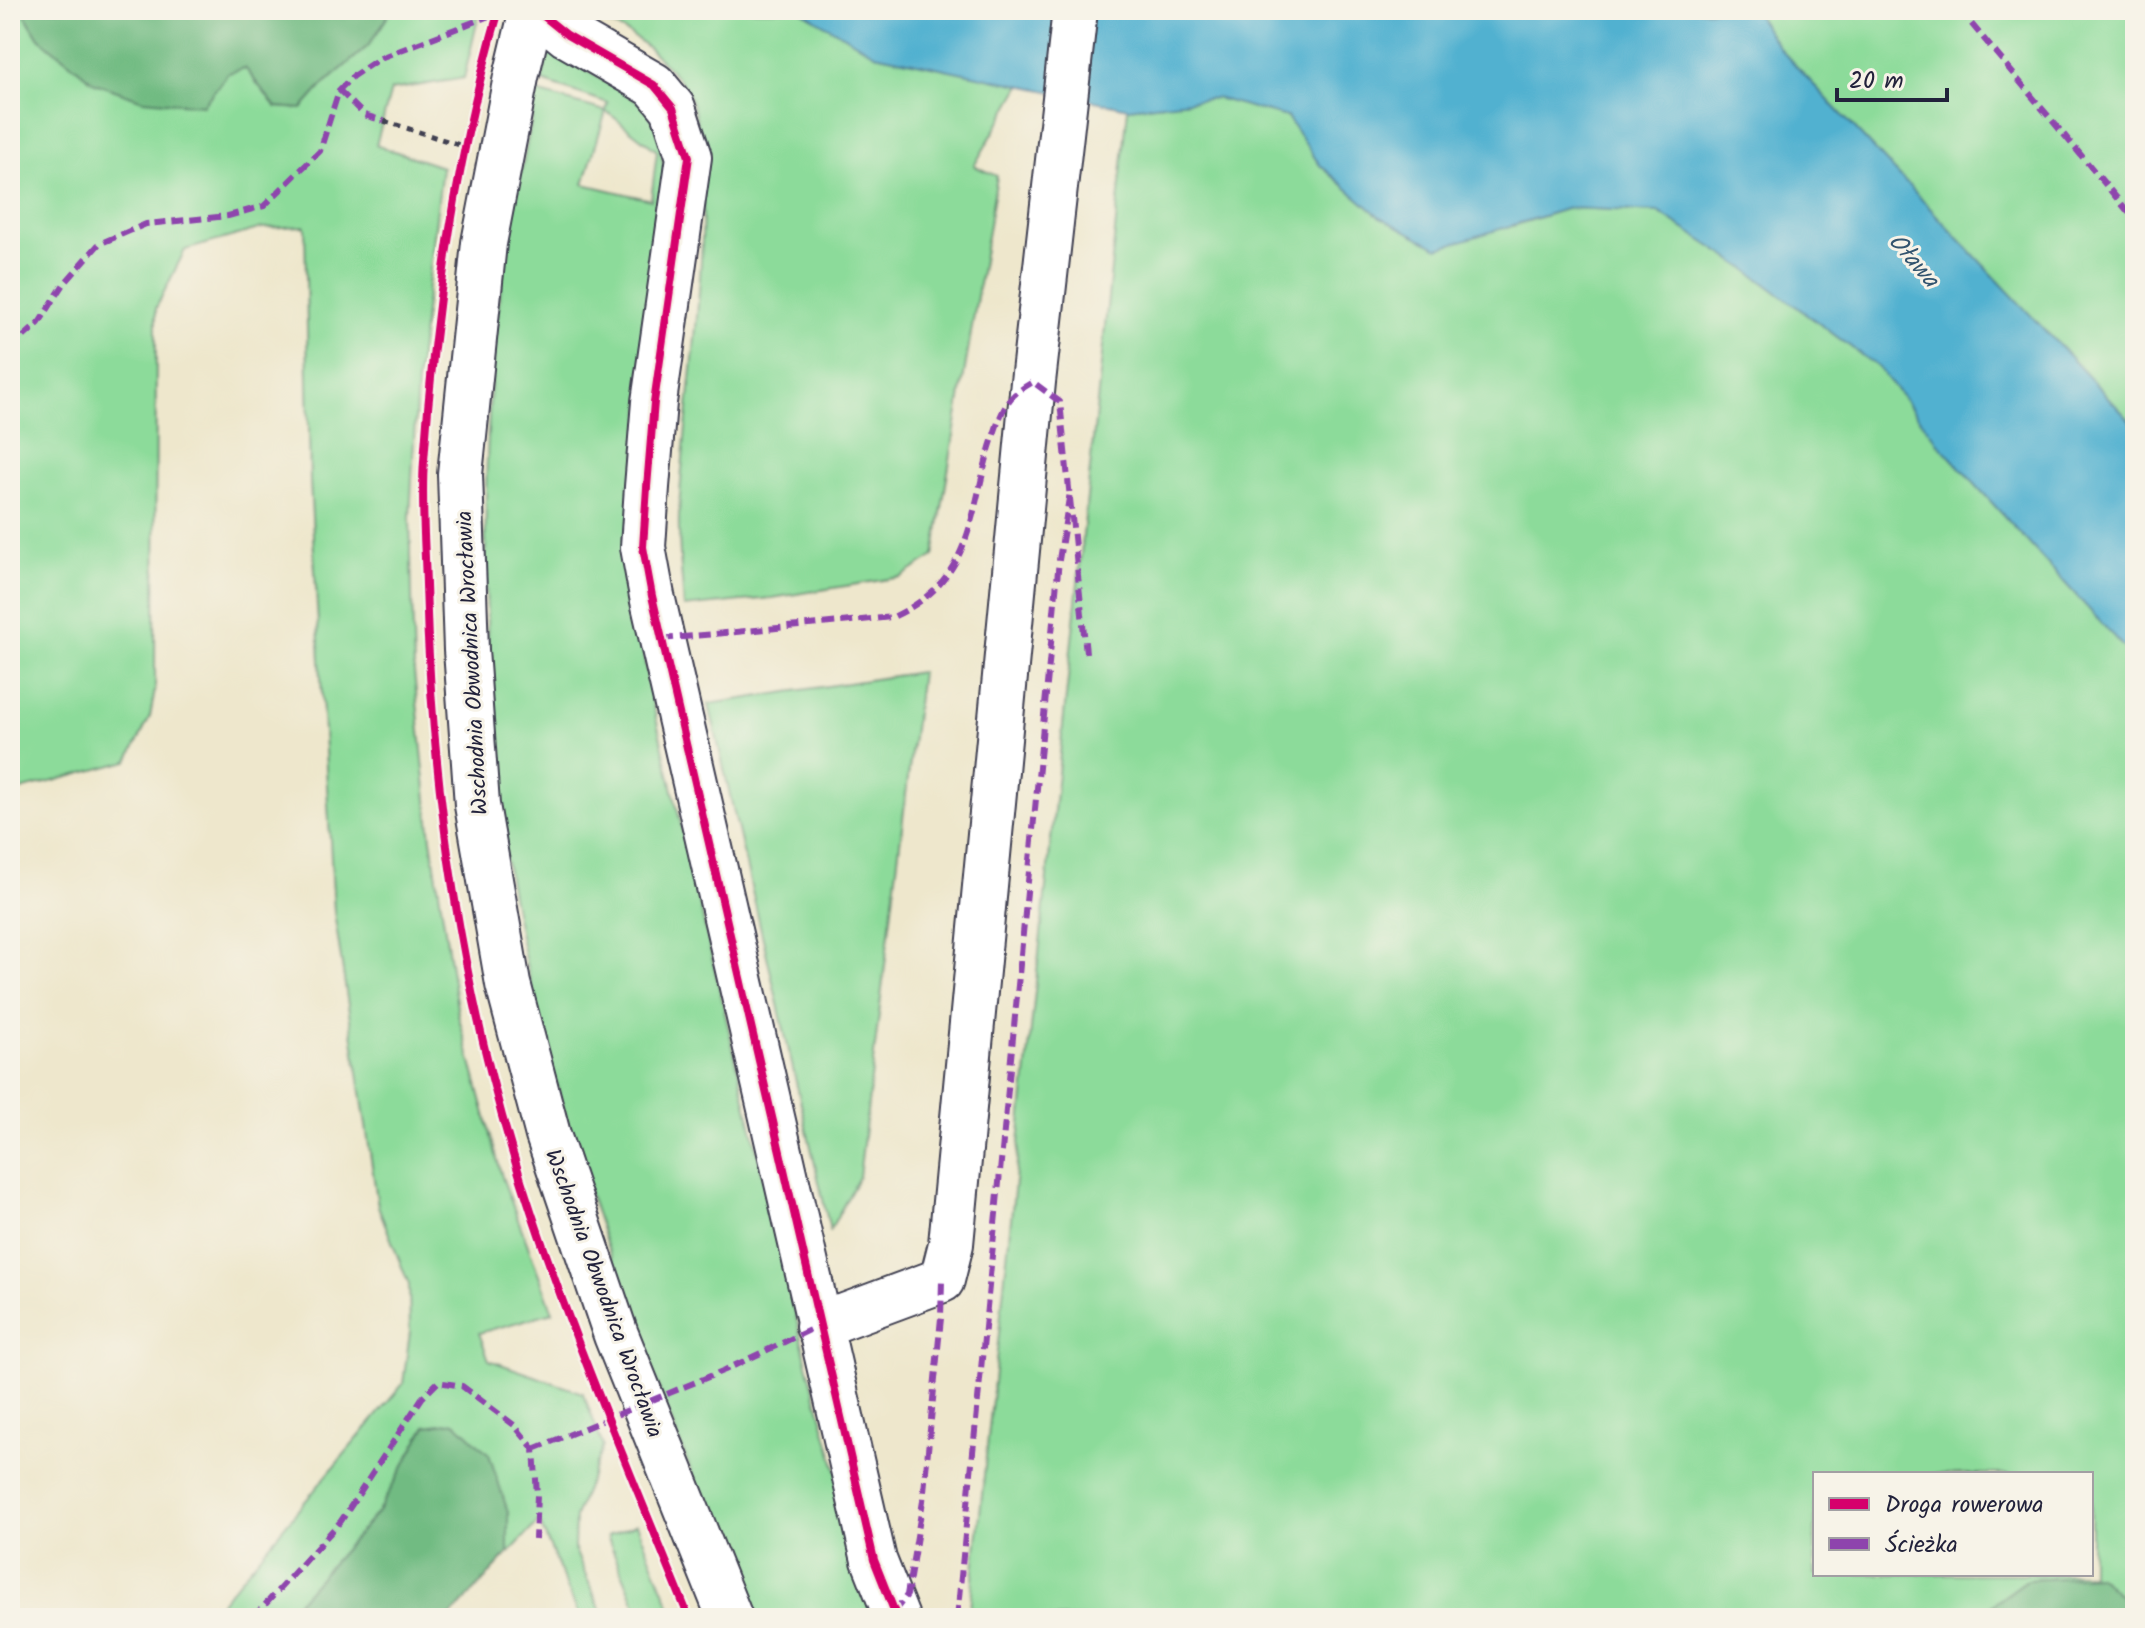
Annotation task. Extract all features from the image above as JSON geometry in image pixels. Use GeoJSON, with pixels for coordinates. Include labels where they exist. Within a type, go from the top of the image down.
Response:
{"type":"FeatureCollection","features":[{"type":"Feature","properties":{"kind":"street","name":"Wschodnia Obwodnica Wrocławia"},"geometry":{"type":"LineString","coordinates":[[534,10],[516,77],[484,243],[460,474],[466,650],[477,805],[508,984],[548,1135],[616,1335],[730,1618]]}},
{"type":"Feature","properties":{"kind":"street"},"geometry":{"type":"LineString","coordinates":[[534,10],[567,35],[654,85],[673,108],[689,157],[654,402],[643,547],[818,1326],[874,1560],[897,1618]]}},
{"type":"Feature","properties":{"kind":"street"},"geometry":{"type":"LineString","coordinates":[[818,1326],[942,1280],[951,1244],[1033,382],[1075,10]]}},
{"type":"Feature","properties":{"kind":"path"},"geometry":{"type":"LineString","coordinates":[[384,121],[464,146]]}},
{"type":"Feature","properties":{"kind":"green space"},"geometry":{"type":"Polygon","coordinates":[[[10,10],[22,10],[39,38],[203,105],[228,73],[245,68],[276,107],[302,109],[324,84],[368,46],[392,10],[480,10],[464,78],[391,90],[376,145],[442,167],[417,380],[410,518],[414,672],[431,839],[458,1014],[502,1177],[553,1312],[479,1333],[489,1360],[583,1393],[603,1446],[575,1517],[574,1548],[604,1618],[580,1618],[539,1521],[508,1554],[508,1512],[426,1426],[378,1512],[283,1618],[208,1618],[403,1384],[410,1332],[409,1285],[378,1206],[334,912],[310,481],[305,226],[262,228],[185,250],[156,308],[155,690],[150,717],[128,761],[10,793],[10,10]]]}},
{"type":"Feature","properties":{"kind":"green space"},"geometry":{"type":"Polygon","coordinates":[[[22,10],[392,10],[368,46],[324,84],[302,109],[276,107],[245,68],[228,73],[203,105],[143,100],[95,83],[39,38],[22,10]]]}},
{"type":"Feature","properties":{"kind":"green space"},"geometry":{"type":"Polygon","coordinates":[[[560,10],[800,10],[875,54],[1021,85],[974,166],[997,176],[934,556],[901,577],[772,598],[684,607],[679,516],[681,475],[703,224],[702,164],[695,115],[681,82],[640,41],[611,25],[560,10]]]}},
{"type":"Feature","properties":{"kind":"green space"},"geometry":{"type":"Polygon","coordinates":[[[1753,10],[2135,10],[2135,426],[1780,49],[1753,10]]]}},
{"type":"Feature","properties":{"kind":"green space"},"geometry":{"type":"Polygon","coordinates":[[[549,48],[644,105],[657,126],[665,175],[626,564],[653,705],[807,1364],[877,1618],[750,1618],[627,1303],[558,1089],[530,980],[507,870],[491,745],[486,512],[496,331],[513,213],[537,92],[605,111],[608,103],[542,81],[549,48]],[[606,111],[584,184],[651,200],[657,151],[606,111]]]}},
{"type":"Feature","properties":{"kind":"green space"},"geometry":{"type":"Polygon","coordinates":[[[1216,98],[1287,117],[1320,165],[1380,217],[1510,227],[1569,208],[1658,212],[1746,269],[1879,368],[1945,451],[2135,660],[2135,1609],[2098,1576],[2027,1580],[1984,1611],[1984,1618],[969,1618],[1128,108],[1216,98]]]}},
{"type":"Feature","properties":{"kind":"green space"},"geometry":{"type":"Polygon","coordinates":[[[921,672],[859,1177],[830,1230],[709,704],[921,672]]]}},
{"type":"Feature","properties":{"kind":"green space"},"geometry":{"type":"Polygon","coordinates":[[[455,1422],[489,1454],[508,1512],[508,1554],[449,1618],[283,1618],[378,1512],[426,1426],[455,1422]]]}},
{"type":"Feature","properties":{"kind":"green space"},"geometry":{"type":"Polygon","coordinates":[[[637,1524],[675,1618],[641,1618],[607,1536],[637,1524]]]}},
{"type":"Feature","properties":{"kind":"green space"},"geometry":{"type":"Polygon","coordinates":[[[2098,1576],[2135,1609],[2135,1618],[1984,1618],[1984,1611],[2027,1580],[2098,1576]]]}},
{"type":"Feature","properties":{"kind":"water","name":"Oława"},"geometry":{"type":"Polygon","coordinates":[[[800,10],[1753,10],[1780,49],[2135,426],[2135,660],[1945,451],[1879,368],[1746,269],[1658,212],[1569,208],[1438,248],[1380,217],[1320,165],[1287,117],[1216,98],[1128,108],[875,54],[800,10]]]}},
{"type":"Feature","properties":{"kind":"marked path"},"geometry":{"type":"LineString","coordinates":[[1960,10],[2135,220]]}},
{"type":"Feature","properties":{"kind":"marked path"},"geometry":{"type":"LineString","coordinates":[[10,349],[39,323],[64,284],[99,244],[146,224],[228,216],[264,206],[320,151],[339,90],[353,76],[380,58],[502,11]]}},
{"type":"Feature","properties":{"kind":"marked path"},"geometry":{"type":"LineString","coordinates":[[339,90],[364,115],[384,121]]}},
{"type":"Feature","properties":{"kind":"marked path"},"geometry":{"type":"LineString","coordinates":[[662,639],[893,617],[919,602],[953,567],[963,546],[1002,413],[1013,396],[1033,382],[1060,402],[1086,653]]}},
{"type":"Feature","properties":{"kind":"marked path"},"geometry":{"type":"LineString","coordinates":[[957,1618],[1059,560],[1070,492]]}},
{"type":"Feature","properties":{"kind":"marked path"},"geometry":{"type":"LineString","coordinates":[[894,1612],[907,1595],[923,1501],[942,1280]]}},
{"type":"Feature","properties":{"kind":"marked path"},"geometry":{"type":"LineString","coordinates":[[534,1449],[725,1370],[818,1326]]}},
{"type":"Feature","properties":{"kind":"marked path"},"geometry":{"type":"LineString","coordinates":[[253,1618],[341,1521],[422,1398],[438,1382],[462,1386],[514,1425],[534,1449],[537,1495],[535,1539]]}},
{"type":"Feature","properties":{"kind":"cycle path"},"geometry":{"type":"LineString","coordinates":[[499,10],[459,176],[441,291],[428,405],[423,507],[429,656],[441,800],[462,942],[476,1012],[512,1151],[573,1328],[689,1618]]}},
{"type":"Feature","properties":{"kind":"cycle path"},"geometry":{"type":"LineString","coordinates":[[536,10],[567,35],[654,85],[673,108],[689,157],[654,402],[643,547],[874,1560],[897,1618]]}}]}
